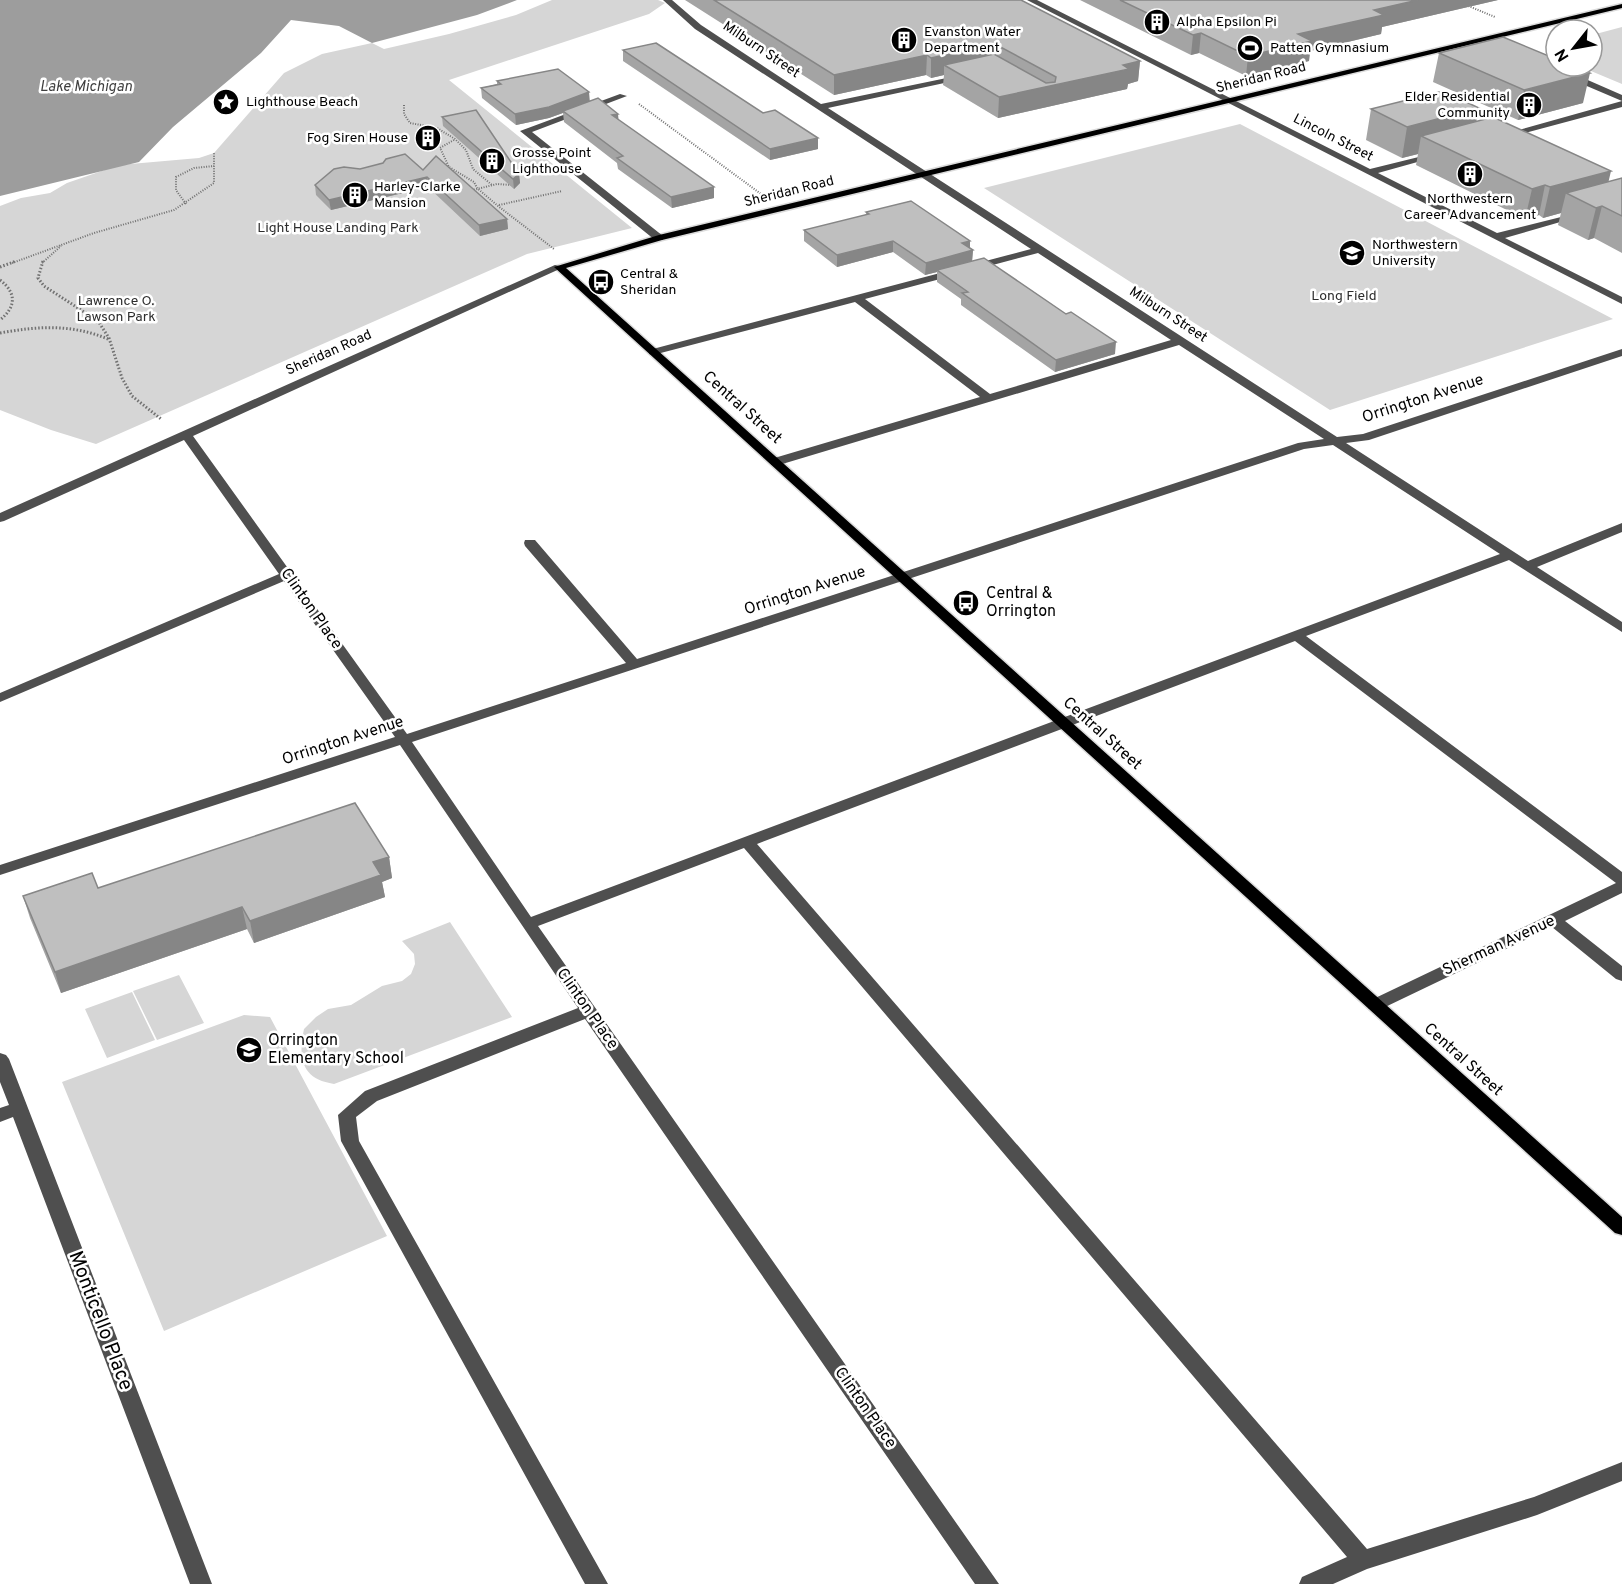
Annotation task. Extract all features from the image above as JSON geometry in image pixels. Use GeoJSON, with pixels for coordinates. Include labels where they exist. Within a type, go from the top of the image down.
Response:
{"type":"FeatureCollection","features":[{"type":"Feature","properties":{"kind":"main road","name":"Sheridan Road"},"geometry":{"type":"LineString","coordinates":[[559,267],[659,238],[1622,6]]}},
{"type":"Feature","properties":{"kind":"main road","name":"Central Street"},"geometry":{"type":"LineString","coordinates":[[559,267],[1622,1228]]}},
{"type":"Feature","properties":{"kind":"street","name":"Milburn Street"},"geometry":{"type":"LineString","coordinates":[[667,0],[698,27],[1622,628]]}},
{"type":"Feature","properties":{"kind":"street","name":"Lincoln Street"},"geometry":{"type":"LineString","coordinates":[[1031,0],[1622,302]]}},
{"type":"Feature","properties":{"kind":"street"},"geometry":{"type":"LineString","coordinates":[[1485,39],[1505,47]]}},
{"type":"Feature","properties":{"kind":"street"},"geometry":{"type":"LineString","coordinates":[[820,107],[971,74]]}},
{"type":"Feature","properties":{"kind":"street"},"geometry":{"type":"LineString","coordinates":[[1576,78],[1622,98]]}},
{"type":"Feature","properties":{"kind":"street"},"geometry":{"type":"LineString","coordinates":[[623,96],[525,131],[659,238]]}},
{"type":"Feature","properties":{"kind":"street"},"geometry":{"type":"LineString","coordinates":[[1494,139],[1622,104]]}},
{"type":"Feature","properties":{"kind":"street"},"geometry":{"type":"LineString","coordinates":[[1504,136],[1515,141]]}},
{"type":"Feature","properties":{"kind":"street"},"geometry":{"type":"LineString","coordinates":[[1370,172],[1451,150]]}},
{"type":"Feature","properties":{"kind":"street"},"geometry":{"type":"LineString","coordinates":[[1496,237],[1590,210]]}},
{"type":"Feature","properties":{"kind":"street"},"geometry":{"type":"LineString","coordinates":[[653,352],[1039,250]]}},
{"type":"Feature","properties":{"kind":"street","name":"Sheridan Road"},"geometry":{"type":"LineString","coordinates":[[0,518],[559,267]]}},
{"type":"Feature","properties":{"kind":"street"},"geometry":{"type":"LineString","coordinates":[[856,298],[988,398]]}},
{"type":"Feature","properties":{"kind":"street"},"geometry":{"type":"LineString","coordinates":[[775,462],[1180,341]]}},
{"type":"Feature","properties":{"kind":"street","name":"Orrington Avenue"},"geometry":{"type":"LineString","coordinates":[[0,870],[903,578],[1302,446],[1365,437],[1622,352]]}},
{"type":"Feature","properties":{"kind":"street","name":"Clinton Place"},"geometry":{"type":"LineString","coordinates":[[186,434],[404,740],[588,1011],[988,1584]]}},
{"type":"Feature","properties":{"kind":"street"},"geometry":{"type":"LineString","coordinates":[[1527,566],[1622,527]]}},
{"type":"Feature","properties":{"kind":"street"},"geometry":{"type":"LineString","coordinates":[[530,543],[635,665]]}},
{"type":"Feature","properties":{"kind":"street"},"geometry":{"type":"LineString","coordinates":[[528,924],[1510,555]]}},
{"type":"Feature","properties":{"kind":"street"},"geometry":{"type":"LineString","coordinates":[[0,698],[288,575]]}},
{"type":"Feature","properties":{"kind":"street"},"geometry":{"type":"LineString","coordinates":[[1296,635],[1622,880]]}},
{"type":"Feature","properties":{"kind":"street"},"geometry":{"type":"LineString","coordinates":[[747,842],[1363,1560]]}},
{"type":"Feature","properties":{"kind":"street","name":"Sherman Avenue"},"geometry":{"type":"LineString","coordinates":[[1375,1005],[1622,887]]}},
{"type":"Feature","properties":{"kind":"street"},"geometry":{"type":"LineString","coordinates":[[1553,920],[1622,975]]}},
{"type":"Feature","properties":{"kind":"street"},"geometry":{"type":"LineString","coordinates":[[588,1011],[371,1096],[347,1115],[347,1128],[350,1141],[597,1584]]}},
{"type":"Feature","properties":{"kind":"street","name":"Monticello Place"},"geometry":{"type":"LineString","coordinates":[[0,1059],[201,1584]]}},
{"type":"Feature","properties":{"kind":"street"},"geometry":{"type":"LineString","coordinates":[[0,1115],[19,1108]]}},
{"type":"Feature","properties":{"kind":"street"},"geometry":{"type":"LineString","coordinates":[[1310,1584],[1363,1560],[1537,1506],[1622,1471]]}},
{"type":"Feature","properties":{"kind":"path"},"geometry":{"type":"LineString","coordinates":[[1464,4],[1504,21]]}},
{"type":"Feature","properties":{"kind":"path"},"geometry":{"type":"LineString","coordinates":[[623,96],[640,105],[767,198]]}},
{"type":"Feature","properties":{"kind":"path"},"geometry":{"type":"LineString","coordinates":[[404,105],[403,112],[407,121],[412,125],[436,126],[445,131],[467,151],[471,168],[492,185]]}},
{"type":"Feature","properties":{"kind":"path"},"geometry":{"type":"LineString","coordinates":[[437,135],[453,128]]}},
{"type":"Feature","properties":{"kind":"path"},"geometry":{"type":"LineString","coordinates":[[454,140],[440,148],[449,167],[474,182],[477,188],[498,206],[554,249]]}},
{"type":"Feature","properties":{"kind":"path"},"geometry":{"type":"LineString","coordinates":[[0,267],[69,241],[174,210],[186,204],[213,183],[214,153]]}},
{"type":"Feature","properties":{"kind":"path"},"geometry":{"type":"LineString","coordinates":[[186,204],[176,190],[176,177],[184,171],[214,166]]}},
{"type":"Feature","properties":{"kind":"path"},"geometry":{"type":"LineString","coordinates":[[466,192],[492,185],[512,186]]}},
{"type":"Feature","properties":{"kind":"path"},"geometry":{"type":"LineString","coordinates":[[498,206],[562,191]]}},
{"type":"Feature","properties":{"kind":"path"},"geometry":{"type":"LineString","coordinates":[[534,193],[538,196]]}},
{"type":"Feature","properties":{"kind":"path"},"geometry":{"type":"LineString","coordinates":[[528,195],[532,198]]}},
{"type":"Feature","properties":{"kind":"path"},"geometry":{"type":"LineString","coordinates":[[69,241],[47,256],[39,268],[38,278],[45,289],[92,315],[107,333],[129,393],[140,405],[161,419]]}},
{"type":"Feature","properties":{"kind":"path"},"geometry":{"type":"LineString","coordinates":[[0,280],[11,288],[15,298],[10,311],[0,320]]}},
{"type":"Feature","properties":{"kind":"path"},"geometry":{"type":"LineString","coordinates":[[0,333],[33,327],[63,327],[84,330],[108,340]]}},
{"type":"Feature","properties":{"kind":"green space"},"geometry":{"type":"Polygon","coordinates":[[[552,0],[658,0],[665,3],[649,14],[449,80],[632,228],[527,254],[96,444],[51,430],[0,410],[0,206],[21,198],[50,193],[67,183],[119,165],[199,158],[214,153],[284,73],[322,54],[372,43],[384,49],[449,34],[516,15],[552,0]]]}},
{"type":"Feature","properties":{"kind":"green space"},"geometry":{"type":"Polygon","coordinates":[[[1622,27],[1622,84],[1604,76],[1604,32],[1622,27]]]}},
{"type":"Feature","properties":{"kind":"green space","name":"Long Field"},"geometry":{"type":"Polygon","coordinates":[[[1240,124],[1613,319],[1330,410],[984,188],[1240,124]]]}},
{"type":"Feature","properties":{"kind":"green space"},"geometry":{"type":"Polygon","coordinates":[[[450,922],[512,1017],[334,1084],[323,1081],[308,1072],[302,1058],[304,1029],[328,1009],[351,1005],[382,986],[402,981],[411,974],[415,964],[414,954],[402,941],[450,922]]]}},
{"type":"Feature","properties":{"kind":"green space"},"geometry":{"type":"Polygon","coordinates":[[[179,975],[204,1023],[157,1040],[133,991],[179,975]]]}},
{"type":"Feature","properties":{"kind":"green space"},"geometry":{"type":"Polygon","coordinates":[[[132,992],[155,1040],[107,1058],[85,1009],[132,992]]]}},
{"type":"Feature","properties":{"kind":"green space"},"geometry":{"type":"Polygon","coordinates":[[[244,1015],[270,1017],[387,1236],[164,1331],[62,1082],[244,1015]]]}},
{"type":"Feature","properties":{"kind":"water","name":"Lake Michigan"},"geometry":{"type":"Polygon","coordinates":[[[0,0],[517,0],[477,15],[372,43],[339,26],[291,20],[261,53],[173,127],[139,162],[0,196],[0,0]]]}},
{"type":"Feature","properties":{"kind":"building","name":"Evanston Water Department"},"geometry":{"type":"Polygon","coordinates":[[[714,0],[1021,0],[1140,61],[1123,65],[1129,69],[999,97],[944,65],[994,54],[1046,83],[1055,82],[1056,77],[995,44],[931,58],[927,55],[834,75],[714,0]]]}},
{"type":"Feature","properties":{"kind":"building"},"geometry":{"type":"Polygon","coordinates":[[[1120,0],[1418,0],[1374,10],[1384,15],[1298,34],[1312,41],[1248,56],[1201,33],[1193,35],[1120,0]]]}},
{"type":"Feature","properties":{"kind":"building"},"geometry":{"type":"Polygon","coordinates":[[[1503,37],[1544,54],[1544,78],[1571,78],[1524,90],[1439,53],[1503,37]]]}},
{"type":"Feature","properties":{"kind":"building"},"geometry":{"type":"Polygon","coordinates":[[[656,43],[763,113],[775,110],[818,138],[770,149],[623,50],[656,43]]]}},
{"type":"Feature","properties":{"kind":"building"},"geometry":{"type":"Polygon","coordinates":[[[558,69],[589,92],[549,107],[515,114],[481,88],[501,84],[497,81],[558,69]]]}},
{"type":"Feature","properties":{"kind":"building"},"geometry":{"type":"Polygon","coordinates":[[[1443,91],[1479,108],[1407,127],[1371,109],[1443,91]]]}},
{"type":"Feature","properties":{"kind":"building"},"geometry":{"type":"Polygon","coordinates":[[[598,98],[618,114],[612,115],[714,187],[671,197],[617,158],[623,156],[563,111],[598,98]]]}},
{"type":"Feature","properties":{"kind":"building"},"geometry":{"type":"Polygon","coordinates":[[[476,110],[519,174],[513,179],[442,117],[476,110]]]}},
{"type":"Feature","properties":{"kind":"building"},"geometry":{"type":"Polygon","coordinates":[[[1493,117],[1611,171],[1550,187],[1545,185],[1532,189],[1421,136],[1493,117]]]}},
{"type":"Feature","properties":{"kind":"building"},"geometry":{"type":"Polygon","coordinates":[[[405,154],[423,170],[436,156],[507,219],[479,225],[427,177],[329,200],[315,185],[334,169],[344,167],[360,169],[405,154]]]}},
{"type":"Feature","properties":{"kind":"building"},"geometry":{"type":"Polygon","coordinates":[[[1622,178],[1622,216],[1602,206],[1596,208],[1566,193],[1622,178]]]}},
{"type":"Feature","properties":{"kind":"building"},"geometry":{"type":"Polygon","coordinates":[[[911,201],[970,241],[962,243],[973,250],[926,263],[893,241],[837,255],[804,230],[869,214],[866,212],[911,201]]]}},
{"type":"Feature","properties":{"kind":"building"},"geometry":{"type":"Polygon","coordinates":[[[984,258],[1066,314],[1071,312],[1116,342],[1056,360],[962,293],[968,292],[937,270],[984,258]]]}},
{"type":"Feature","properties":{"kind":"building"},"geometry":{"type":"Polygon","coordinates":[[[355,803],[389,857],[373,862],[381,875],[250,921],[242,907],[55,972],[23,896],[92,873],[98,888],[355,803]]]}},
{"type":"Feature","properties":{"kind":"place","name":"Alpha Epsilon Pi"},"geometry":{"type":"Point","coordinates":[1157,22]}},
{"type":"Feature","properties":{"kind":"place","name":"Evanston Water Department"},"geometry":{"type":"Point","coordinates":[904,40]}},
{"type":"Feature","properties":{"kind":"place","name":"Patten Gymnasium"},"geometry":{"type":"Point","coordinates":[1250,48]}},
{"type":"Feature","properties":{"kind":"place","name":"Lighthouse Beach"},"geometry":{"type":"Point","coordinates":[226,102]}},
{"type":"Feature","properties":{"kind":"place","name":"Elder Residential Community"},"geometry":{"type":"Point","coordinates":[1529,105]}},
{"type":"Feature","properties":{"kind":"place","name":"Fog Siren House"},"geometry":{"type":"Point","coordinates":[428,138]}},
{"type":"Feature","properties":{"kind":"place","name":"Grosse Point Lighthouse"},"geometry":{"type":"Point","coordinates":[492,161]}},
{"type":"Feature","properties":{"kind":"place","name":"Northwestern Career Advancement"},"geometry":{"type":"Point","coordinates":[1470,174]}},
{"type":"Feature","properties":{"kind":"place","name":"Harley-Clarke Mansion"},"geometry":{"type":"Point","coordinates":[355,195]}},
{"type":"Feature","properties":{"kind":"place","name":"Northwestern University"},"geometry":{"type":"Point","coordinates":[1352,253]}},
{"type":"Feature","properties":{"kind":"place","name":"Central & Sheridan"},"geometry":{"type":"Point","coordinates":[601,282]}},
{"type":"Feature","properties":{"kind":"place","name":"Central & Orrington"},"geometry":{"type":"Point","coordinates":[966,603]}},
{"type":"Feature","properties":{"kind":"place","name":"Orrington Elementary School"},"geometry":{"type":"Point","coordinates":[249,1050]}},
{"type":"Feature","properties":{"kind":"park label","name":"Light House Landing Park"},"geometry":{"type":"Point","coordinates":[338,228]}},
{"type":"Feature","properties":{"kind":"park label","name":"Lawrence O. Lawson Park"},"geometry":{"type":"Point","coordinates":[116,310]}}]}
